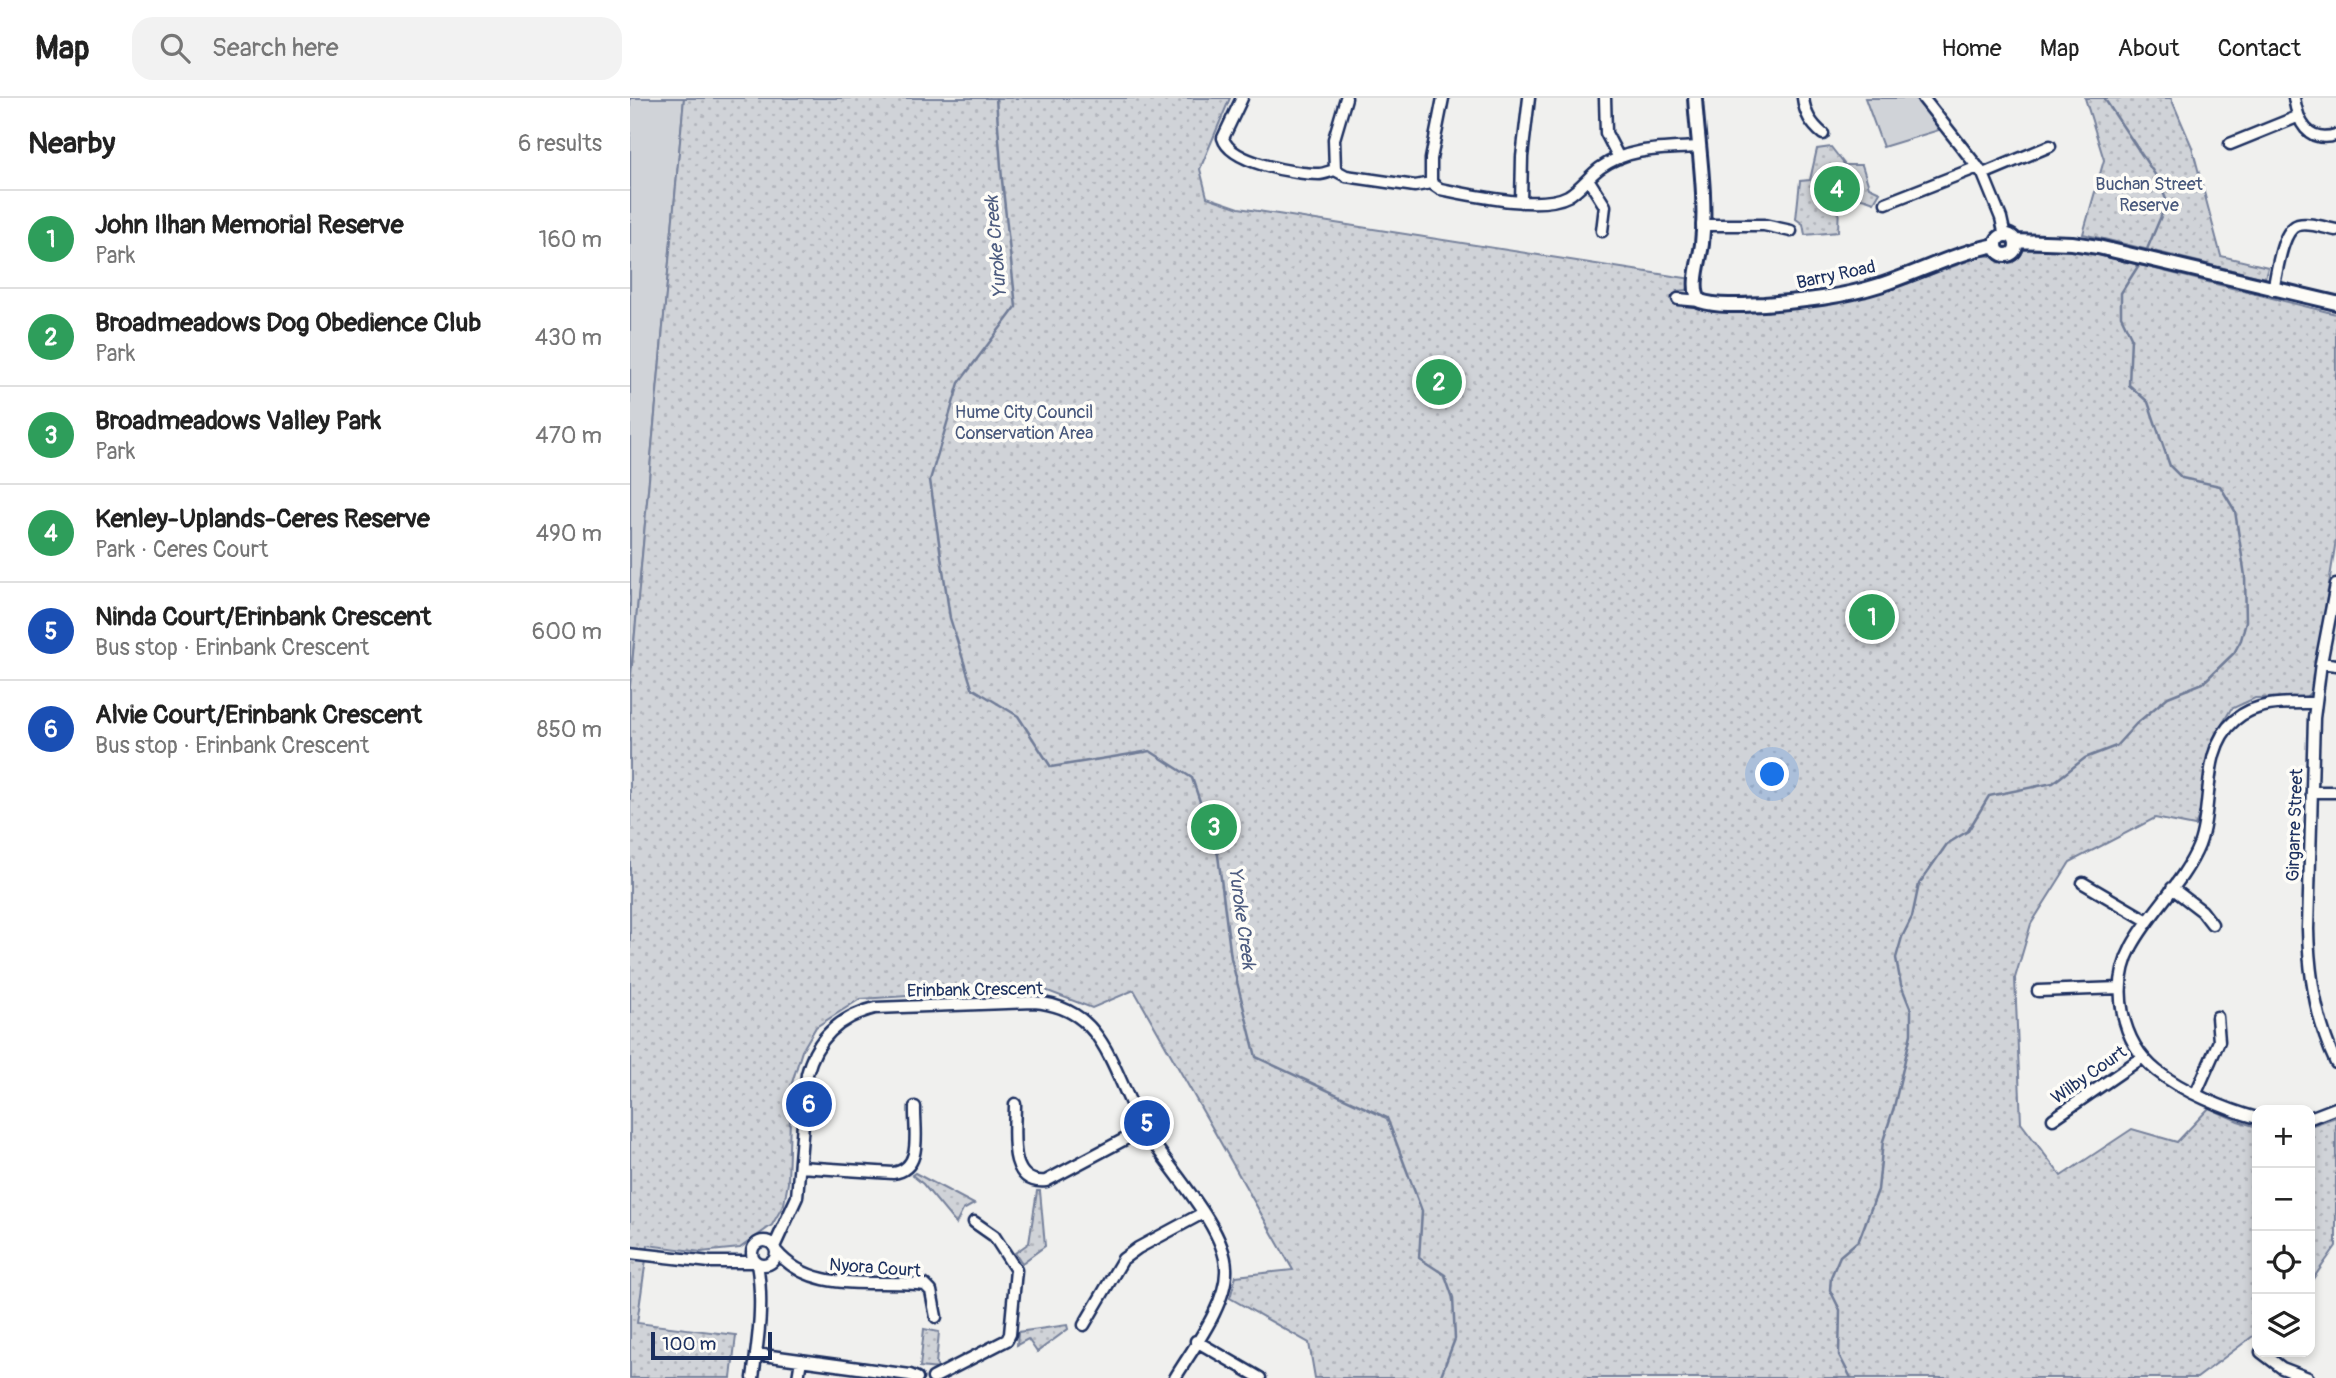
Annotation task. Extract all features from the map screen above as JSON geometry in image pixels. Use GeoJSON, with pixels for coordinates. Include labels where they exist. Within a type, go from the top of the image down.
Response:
{"type":"FeatureCollection","features":[{"type":"Feature","properties":{"kind":"street"},"geometry":{"type":"LineString","coordinates":[[1242,98],[1224,134],[1224,142],[1231,150],[1260,164],[1321,174],[1335,170],[1346,176],[1415,186],[1430,183],[1440,190],[1521,202],[1564,197],[1599,169],[1619,158],[1648,150],[1699,147]]}},
{"type":"Feature","properties":{"kind":"street"},"geometry":{"type":"LineString","coordinates":[[1335,170],[1334,139],[1346,98]]}},
{"type":"Feature","properties":{"kind":"street"},"geometry":{"type":"LineString","coordinates":[[1430,183],[1431,159],[1443,98]]}},
{"type":"Feature","properties":{"kind":"street"},"geometry":{"type":"LineString","coordinates":[[1521,202],[1522,157],[1530,98]]}},
{"type":"Feature","properties":{"kind":"street"},"geometry":{"type":"LineString","coordinates":[[1605,98],[1606,133],[1619,158]]}},
{"type":"Feature","properties":{"kind":"street"},"geometry":{"type":"LineString","coordinates":[[1695,98],[1702,225],[1696,292],[1700,302]]}},
{"type":"Feature","properties":{"kind":"street"},"geometry":{"type":"LineString","coordinates":[[1802,98],[1814,127],[1823,134]]}},
{"type":"Feature","properties":{"kind":"street"},"geometry":{"type":"LineString","coordinates":[[1923,98],[1980,171],[2001,218],[2005,241]]}},
{"type":"Feature","properties":{"kind":"street"},"geometry":{"type":"LineString","coordinates":[[2294,98],[2297,117],[2309,132],[2319,137],[2336,135]]}},
{"type":"Feature","properties":{"kind":"street"},"geometry":{"type":"LineString","coordinates":[[2230,144],[2297,117]]}},
{"type":"Feature","properties":{"kind":"street"},"geometry":{"type":"LineString","coordinates":[[1886,202],[2050,146]]}},
{"type":"Feature","properties":{"kind":"street"},"geometry":{"type":"LineString","coordinates":[[1588,179],[1605,206],[1603,232]]}},
{"type":"Feature","properties":{"kind":"street"},"geometry":{"type":"LineString","coordinates":[[1702,225],[1764,225],[1791,231]]}},
{"type":"Feature","properties":{"kind":"street"},"geometry":{"type":"LineString","coordinates":[[2273,290],[2283,244],[2290,230],[2296,226],[2307,225],[2336,230]]}},
{"type":"Feature","properties":{"kind":"street","name":"Barry Road"},"geometry":{"type":"LineString","coordinates":[[1678,299],[1755,304],[1807,301],[1843,295],[1883,284],[1969,250],[2005,241],[2072,243],[2131,254],[2336,303]]}},
{"type":"Feature","properties":{"kind":"street","name":"Barry Road"},"geometry":{"type":"LineString","coordinates":[[2288,293],[2336,309]]}},
{"type":"Feature","properties":{"kind":"street","name":"Girgarre Street"},"geometry":{"type":"LineString","coordinates":[[2336,585],[2316,703],[2309,954],[2315,1002],[2331,1037],[2336,1063]]}},
{"type":"Feature","properties":{"kind":"street"},"geometry":{"type":"LineString","coordinates":[[2321,663],[2336,665]]}},
{"type":"Feature","properties":{"kind":"street"},"geometry":{"type":"LineString","coordinates":[[2252,1116],[2165,1077],[2143,1057],[2134,1044],[2124,1019],[2120,988],[2131,948],[2188,866],[2199,843],[2206,820],[2214,754],[2227,728],[2243,714],[2261,707],[2316,703]]}},
{"type":"Feature","properties":{"kind":"street"},"geometry":{"type":"LineString","coordinates":[[2312,792],[2336,792]]}},
{"type":"Feature","properties":{"kind":"street"},"geometry":{"type":"LineString","coordinates":[[2082,883],[2148,921]]}},
{"type":"Feature","properties":{"kind":"street"},"geometry":{"type":"LineString","coordinates":[[2172,888],[2202,911],[2212,924]]}},
{"type":"Feature","properties":{"kind":"street"},"geometry":{"type":"LineString","coordinates":[[2038,991],[2120,988]]}},
{"type":"Feature","properties":{"kind":"street","name":"Erinbank Crescent"},"geometry":{"type":"LineString","coordinates":[[763,1263],[775,1249],[797,1197],[807,1074],[815,1051],[840,1023],[875,1007],[1034,1002],[1061,1007],[1085,1023],[1100,1041],[1144,1129],[1203,1213],[1223,1249],[1226,1281],[1217,1305],[1175,1378]]}},
{"type":"Feature","properties":{"kind":"street"},"geometry":{"type":"LineString","coordinates":[[2196,1093],[2219,1041],[2217,1017]]}},
{"type":"Feature","properties":{"kind":"street","name":"Wilby Court"},"geometry":{"type":"LineString","coordinates":[[2053,1119],[2143,1057]]}},
{"type":"Feature","properties":{"kind":"street"},"geometry":{"type":"LineString","coordinates":[[1015,1104],[1016,1160],[1021,1173],[1032,1180],[1046,1181],[1144,1129]]}},
{"type":"Feature","properties":{"kind":"street"},"geometry":{"type":"LineString","coordinates":[[800,1167],[893,1173],[906,1169],[915,1151],[915,1107]]}},
{"type":"Feature","properties":{"kind":"street"},"geometry":{"type":"LineString","coordinates":[[2315,1116],[2336,1108]]}},
{"type":"Feature","properties":{"kind":"street"},"geometry":{"type":"LineString","coordinates":[[1084,1325],[1123,1259],[1203,1213]]}},
{"type":"Feature","properties":{"kind":"street"},"geometry":{"type":"LineString","coordinates":[[933,1378],[1007,1340],[1010,1334],[1016,1270],[994,1237],[974,1222]]}},
{"type":"Feature","properties":{"kind":"street"},"geometry":{"type":"LineString","coordinates":[[724,1261],[752,1250],[757,1243],[764,1241],[785,1225]]}},
{"type":"Feature","properties":{"kind":"street","name":"Nyora Court"},"geometry":{"type":"LineString","coordinates":[[764,1241],[792,1267],[812,1278],[925,1285],[931,1291],[936,1317]]}},
{"type":"Feature","properties":{"kind":"street"},"geometry":{"type":"LineString","coordinates":[[752,1250],[763,1263],[753,1378]]}},
{"type":"Feature","properties":{"kind":"street"},"geometry":{"type":"LineString","coordinates":[[630,1253],[763,1263]]}},
{"type":"Feature","properties":{"kind":"street","name":"Nyora Court"},"geometry":{"type":"LineString","coordinates":[[763,1263],[792,1267]]}},
{"type":"Feature","properties":{"kind":"street"},"geometry":{"type":"LineString","coordinates":[[1196,1341],[1260,1378]]}},
{"type":"Feature","properties":{"kind":"street"},"geometry":{"type":"LineString","coordinates":[[756,1354],[868,1374],[917,1378]]}},
{"type":"Feature","properties":{"kind":"street"},"geometry":{"type":"LineString","coordinates":[[2269,1357],[2282,1368],[2308,1378]]}},
{"type":"Feature","properties":{"kind":"street"},"geometry":{"type":"LineString","coordinates":[[798,1378],[801,1360]]}},
{"type":"Feature","properties":{"kind":"green space"},"geometry":{"type":"Polygon","coordinates":[[[630,98],[684,98],[630,686],[630,98]]]}},
{"type":"Feature","properties":{"kind":"green space","name":"Hume City Council Conservation Area"},"geometry":{"type":"Polygon","coordinates":[[[684,98],[1230,98],[1200,169],[1207,197],[1239,208],[1692,279],[1687,290],[1677,291],[1676,304],[1759,309],[1822,305],[1878,292],[1982,256],[2006,257],[2020,250],[2068,249],[2336,314],[2336,540],[2312,691],[2306,697],[2255,698],[2231,709],[2210,745],[2202,807],[2195,826],[2155,818],[2070,862],[2031,924],[2015,978],[2021,1123],[2061,1176],[2132,1129],[2177,1142],[2209,1108],[2252,1125],[2252,1337],[2197,1378],[1315,1378],[1309,1343],[1230,1298],[1236,1276],[1293,1270],[1134,990],[1092,1008],[1040,988],[860,999],[816,1027],[802,1051],[791,1086],[788,1183],[784,1204],[772,1225],[740,1248],[701,1252],[648,1245],[637,1323],[736,1335],[731,1378],[630,1378],[630,687],[684,98]]]}},
{"type":"Feature","properties":{"kind":"green space"},"geometry":{"type":"Polygon","coordinates":[[[1865,98],[1918,98],[1939,130],[1883,147],[1865,98]]]}},
{"type":"Feature","properties":{"kind":"green space","name":"Buchan Street Reserve"},"geometry":{"type":"Polygon","coordinates":[[[2085,98],[2171,98],[2192,147],[2221,256],[2268,267],[2265,278],[2083,234],[2104,160],[2085,98]]]}},
{"type":"Feature","properties":{"kind":"green space"},"geometry":{"type":"Polygon","coordinates":[[[1831,147],[1845,165],[1862,165],[1869,187],[1880,192],[1874,202],[1856,197],[1839,203],[1838,232],[1805,235],[1803,224],[1796,219],[1800,181],[1810,180],[1817,149],[1831,147]]]}},
{"type":"Feature","properties":{"kind":"green space"},"geometry":{"type":"Polygon","coordinates":[[[2336,1117],[2336,1246],[2315,1276],[2315,1168],[2315,1124],[2336,1117]]]}},
{"type":"Feature","properties":{"kind":"green space"},"geometry":{"type":"Polygon","coordinates":[[[915,1173],[974,1204],[963,1210],[956,1224],[923,1184],[912,1175],[915,1173]]]}},
{"type":"Feature","properties":{"kind":"green space"},"geometry":{"type":"Polygon","coordinates":[[[1037,1191],[1040,1191],[1045,1246],[1022,1263],[1015,1253],[1029,1243],[1037,1191]]]}},
{"type":"Feature","properties":{"kind":"green space"},"geometry":{"type":"Polygon","coordinates":[[[1067,1325],[1068,1329],[1037,1352],[1028,1339],[1017,1345],[1018,1332],[1067,1325]]]}},
{"type":"Feature","properties":{"kind":"green space"},"geometry":{"type":"Polygon","coordinates":[[[924,1329],[939,1332],[936,1364],[939,1369],[920,1367],[924,1329]]]}},
{"type":"Feature","properties":{"kind":"waterway","name":"Yuroke Creek"},"geometry":{"type":"LineString","coordinates":[[996,98],[1016,307],[959,383],[930,480],[950,618],[972,688],[1018,716],[1051,767],[1150,751],[1192,778],[1218,855],[1231,958],[1256,1057],[1387,1118],[1422,1211],[1419,1258],[1445,1275],[1453,1298],[1455,1339],[1440,1378]]}},
{"type":"Feature","properties":{"kind":"waterway"},"geometry":{"type":"LineString","coordinates":[[2104,98],[2158,179],[2167,202],[2145,254]]}},
{"type":"Feature","properties":{"kind":"waterway"},"geometry":{"type":"LineString","coordinates":[[1851,1378],[1839,1355],[1840,1310],[1830,1290],[1831,1277],[1840,1256],[1859,1240],[1878,1190],[1883,1141],[1911,1034],[1911,1010],[1901,985],[1896,958],[1912,917],[1919,884],[1947,844],[1968,831],[1989,796],[2053,783],[2085,758],[2116,746],[2136,724],[2168,697],[2203,683],[2234,653],[2246,621],[2245,576],[2235,511],[2220,486],[2182,478],[2170,466],[2148,402],[2129,385],[2131,337],[2121,316],[2121,293],[2142,260]]}},
{"type":"Feature","properties":{"kind":"place","name":"Kenley-Uplands-Ceres Reserve"},"geometry":{"type":"Point","coordinates":[1837,189]}},
{"type":"Feature","properties":{"kind":"place","name":"Broadmeadows Dog Obedience Club"},"geometry":{"type":"Point","coordinates":[1439,382]}},
{"type":"Feature","properties":{"kind":"place","name":"John Ilhan Memorial Reserve"},"geometry":{"type":"Point","coordinates":[1872,617]}},
{"type":"Feature","properties":{"kind":"place","name":"Broadmeadows Valley Park"},"geometry":{"type":"Point","coordinates":[1214,827]}},
{"type":"Feature","properties":{"kind":"place","name":"Alvie Court/Erinbank Crescent"},"geometry":{"type":"Point","coordinates":[809,1104]}},
{"type":"Feature","properties":{"kind":"place","name":"Ninda Court/Erinbank Crescent"},"geometry":{"type":"Point","coordinates":[1147,1123]}}]}
